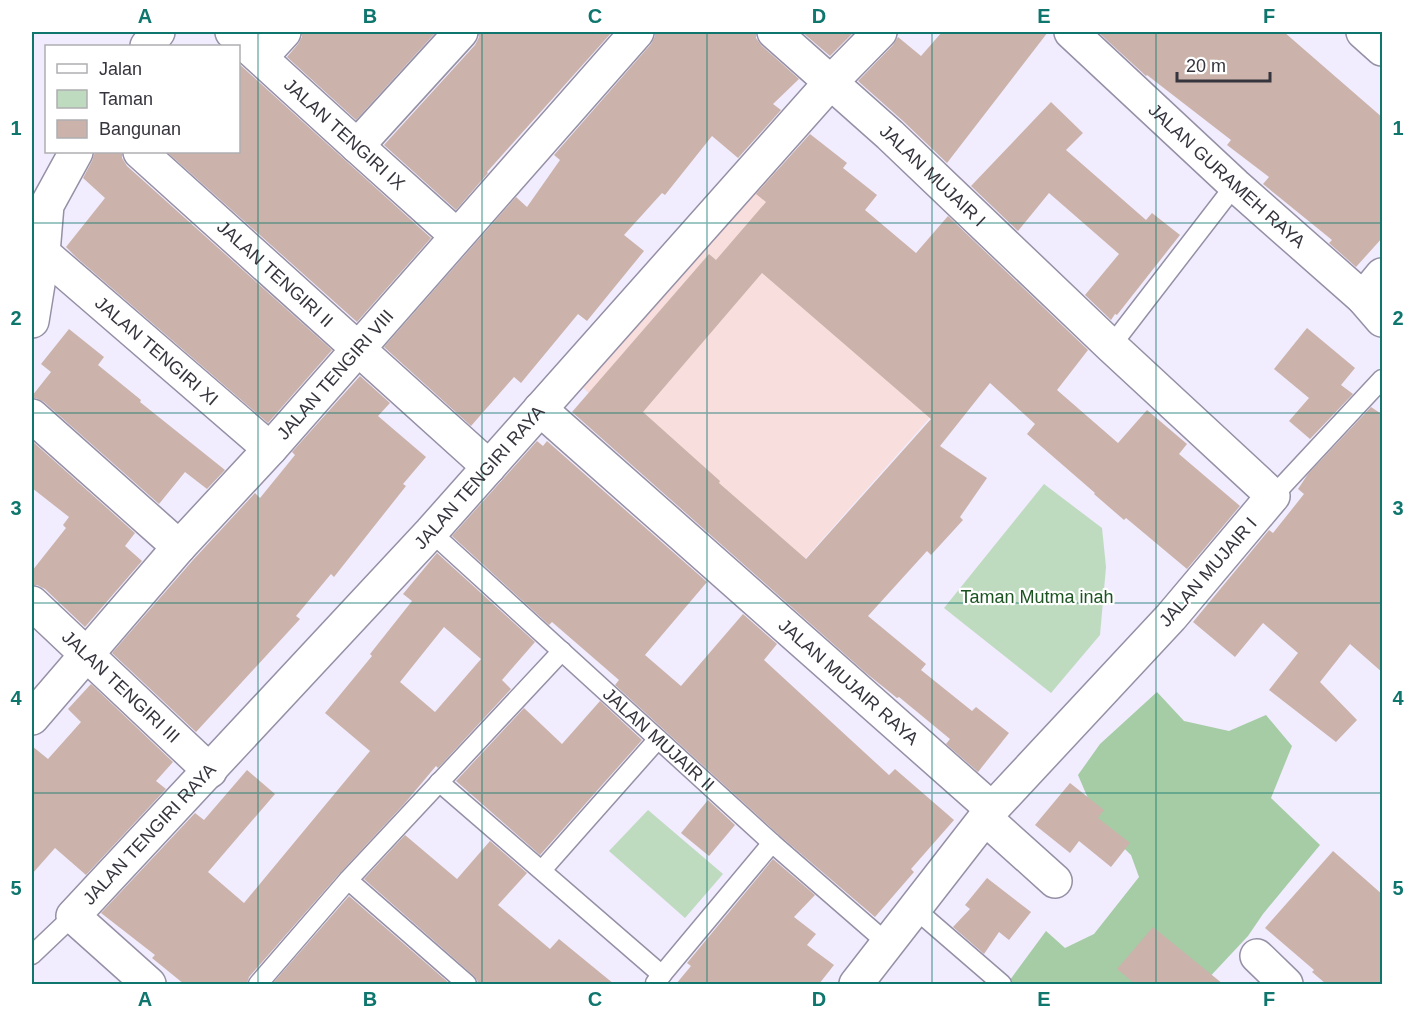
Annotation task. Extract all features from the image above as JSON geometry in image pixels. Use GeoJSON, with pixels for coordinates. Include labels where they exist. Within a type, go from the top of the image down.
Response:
{"type":"FeatureCollection","features":[{"type":"Feature","properties":{"kind":"street"},"geometry":{"type":"LineString","coordinates":[[148,45],[158,32]]}},
{"type":"Feature","properties":{"kind":"street","name":"JALAN TENGIRI IX"},"geometry":{"type":"LineString","coordinates":[[232,32],[458,236]]}},
{"type":"Feature","properties":{"kind":"street"},"geometry":{"type":"LineString","coordinates":[[261,57],[284,32]]}},
{"type":"Feature","properties":{"kind":"street"},"geometry":{"type":"LineString","coordinates":[[357,146],[461,32]]}},
{"type":"Feature","properties":{"kind":"street","name":"JALAN TENGIRI VIII"},"geometry":{"type":"LineString","coordinates":[[32,718],[179,547],[270,449],[637,32]]}},
{"type":"Feature","properties":{"kind":"street","name":"JALAN MUJAIR I"},"geometry":{"type":"LineString","coordinates":[[774,32],[890,135],[1111,346],[1273,496],[1171,617],[988,813]]}},
{"type":"Feature","properties":{"kind":"street","name":"JALAN TENGIRI RAYA"},"geometry":{"type":"LineString","coordinates":[[73,916],[431,532],[831,82],[880,32]]}},
{"type":"Feature","properties":{"kind":"street","name":"JALAN GURAMEH RAYA"},"geometry":{"type":"LineString","coordinates":[[1071,32],[1235,186],[1376,298]]}},
{"type":"Feature","properties":{"kind":"street"},"geometry":{"type":"LineString","coordinates":[[1363,32],[1383,49]]}},
{"type":"Feature","properties":{"kind":"street"},"geometry":{"type":"LineString","coordinates":[[32,321],[43,253],[47,205],[75,153]]}},
{"type":"Feature","properties":{"kind":"street","name":"JALAN TENGIRI II"},"geometry":{"type":"LineString","coordinates":[[141,153],[489,467]]}},
{"type":"Feature","properties":{"kind":"street","name":"JALAN TENGIRI XI"},"geometry":{"type":"LineString","coordinates":[[43,253],[270,449]]}},
{"type":"Feature","properties":{"kind":"street","name":"JALAN MUJAIR RAYA"},"geometry":{"type":"LineString","coordinates":[[540,410],[988,813],[1055,881]]}},
{"type":"Feature","properties":{"kind":"street"},"geometry":{"type":"LineString","coordinates":[[32,416],[179,547]]}},
{"type":"Feature","properties":{"kind":"street","name":"JALAN TENGIRI III"},"geometry":{"type":"LineString","coordinates":[[32,603],[210,771]]}},
{"type":"Feature","properties":{"kind":"street"},"geometry":{"type":"LineString","coordinates":[[855,984],[988,813]]}},
{"type":"Feature","properties":{"kind":"street"},"geometry":{"type":"LineString","coordinates":[[73,916],[149,984]]}},
{"type":"Feature","properties":{"kind":"street"},"geometry":{"type":"LineString","coordinates":[[1257,956],[1286,984]]}},
{"type":"Feature","properties":{"kind":"lane"},"geometry":{"type":"LineString","coordinates":[[1111,346],[1235,186]]}},
{"type":"Feature","properties":{"kind":"lane"},"geometry":{"type":"LineString","coordinates":[[1273,496],[1383,379]]}},
{"type":"Feature","properties":{"kind":"lane","name":"JALAN MUJAIR II"},"geometry":{"type":"LineString","coordinates":[[431,532],[772,843],[887,943]]}},
{"type":"Feature","properties":{"kind":"lane"},"geometry":{"type":"LineString","coordinates":[[258,984],[348,880],[562,651]]}},
{"type":"Feature","properties":{"kind":"lane"},"geometry":{"type":"LineString","coordinates":[[542,870],[658,739]]}},
{"type":"Feature","properties":{"kind":"lane"},"geometry":{"type":"LineString","coordinates":[[439,782],[542,870],[658,980],[772,843]]}},
{"type":"Feature","properties":{"kind":"lane"},"geometry":{"type":"LineString","coordinates":[[348,880],[467,984]]}},
{"type":"Feature","properties":{"kind":"lane"},"geometry":{"type":"LineString","coordinates":[[914,908],[1002,984]]}},
{"type":"Feature","properties":{"kind":"lane"},"geometry":{"type":"LineString","coordinates":[[32,955],[73,916]]}},
{"type":"Feature","properties":{"kind":"shaded area"},"geometry":{"type":"Polygon","coordinates":[[[768,164],[981,360],[789,577],[580,385],[768,164]]]}},
{"type":"Feature","properties":{"kind":"green space","name":"Taman Mutma inah"},"geometry":{"type":"Polygon","coordinates":[[[1044,484],[1102,528],[1106,567],[1100,635],[1051,693],[944,608],[1044,484]]]}},
{"type":"Feature","properties":{"kind":"green space"},"geometry":{"type":"Polygon","coordinates":[[[1157,692],[1184,721],[1229,731],[1266,715],[1292,746],[1271,798],[1320,845],[1263,914],[1248,936],[1203,984],[1013,984],[1010,980],[1046,931],[1065,948],[1094,934],[1139,877],[1131,855],[1099,824],[1078,775],[1100,744],[1157,692]]]}},
{"type":"Feature","properties":{"kind":"green space"},"geometry":{"type":"Polygon","coordinates":[[[648,810],[723,874],[685,918],[609,851],[648,810]]]}},
{"type":"Feature","properties":{"kind":"building"},"geometry":{"type":"Polygon","coordinates":[[[302,32],[436,32],[356,120],[287,57],[298,44],[302,32]]]}},
{"type":"Feature","properties":{"kind":"building"},"geometry":{"type":"Polygon","coordinates":[[[479,32],[612,32],[456,210],[384,145],[475,45],[479,32]]]}},
{"type":"Feature","properties":{"kind":"building"},"geometry":{"type":"Polygon","coordinates":[[[655,32],[756,32],[756,38],[762,46],[799,79],[773,104],[781,110],[738,158],[712,136],[665,195],[662,193],[624,235],[644,251],[587,321],[578,314],[521,383],[514,377],[471,426],[384,347],[516,197],[527,207],[560,160],[554,155],[651,44],[655,32]]]}},
{"type":"Feature","properties":{"kind":"building"},"geometry":{"type":"Polygon","coordinates":[[[802,32],[854,32],[830,56],[802,32]]]}},
{"type":"Feature","properties":{"kind":"building"},"geometry":{"type":"Polygon","coordinates":[[[942,32],[1048,32],[947,163],[858,81],[898,37],[921,56],[942,32]]]}},
{"type":"Feature","properties":{"kind":"building"},"geometry":{"type":"Polygon","coordinates":[[[1098,32],[1284,32],[1383,118],[1383,237],[1356,267],[1329,243],[1332,240],[1263,184],[1269,177],[1227,145],[1231,140],[1146,76],[1098,32]]]}},
{"type":"Feature","properties":{"kind":"building"},"geometry":{"type":"Polygon","coordinates":[[[240,65],[431,238],[357,322],[168,153],[240,153],[240,65]]]}},
{"type":"Feature","properties":{"kind":"building"},"geometry":{"type":"Polygon","coordinates":[[[1051,102],[1083,133],[1066,150],[1146,220],[1152,213],[1180,235],[1111,320],[1085,295],[1119,254],[1049,193],[1018,231],[971,186],[1051,102]]]}},
{"type":"Feature","properties":{"kind":"building"},"geometry":{"type":"Polygon","coordinates":[[[810,134],[847,163],[843,168],[877,195],[865,210],[916,253],[948,216],[1088,350],[1057,390],[1118,443],[1147,410],[1187,444],[1179,454],[1240,506],[1187,569],[1126,518],[1124,520],[1027,434],[1035,424],[990,383],[940,446],[987,478],[960,517],[963,520],[931,555],[927,551],[868,616],[926,664],[921,670],[972,711],[976,707],[1009,733],[978,772],[946,744],[950,739],[866,673],[572,412],[709,254],[716,260],[766,202],[756,194],[810,134]],[[762,273],[643,412],[720,481],[719,483],[806,559],[931,419],[762,273]]]}},
{"type":"Feature","properties":{"kind":"building"},"geometry":{"type":"Polygon","coordinates":[[[95,153],[122,153],[127,166],[332,350],[268,423],[66,247],[105,198],[83,178],[95,153]]]}},
{"type":"Feature","properties":{"kind":"building"},"geometry":{"type":"Polygon","coordinates":[[[1307,328],[1355,368],[1341,385],[1353,394],[1310,439],[1289,421],[1309,398],[1274,369],[1307,328]]]}},
{"type":"Feature","properties":{"kind":"building"},"geometry":{"type":"Polygon","coordinates":[[[69,329],[104,357],[98,365],[225,470],[207,489],[185,472],[159,504],[44,402],[32,398],[51,372],[41,364],[69,329]]]}},
{"type":"Feature","properties":{"kind":"building"},"geometry":{"type":"Polygon","coordinates":[[[360,376],[390,403],[378,416],[426,457],[403,484],[406,486],[334,577],[331,574],[296,616],[300,619],[196,732],[112,653],[255,493],[260,498],[295,455],[292,452],[360,376]]]}},
{"type":"Feature","properties":{"kind":"building"},"geometry":{"type":"Polygon","coordinates":[[[1371,407],[1383,415],[1383,673],[1350,644],[1320,682],[1357,720],[1336,742],[1269,690],[1298,653],[1263,623],[1235,657],[1193,622],[1269,530],[1273,533],[1304,494],[1298,489],[1308,474],[1371,407]]]}},
{"type":"Feature","properties":{"kind":"building"},"geometry":{"type":"Polygon","coordinates":[[[32,441],[135,533],[125,546],[142,561],[85,627],[45,589],[32,585],[32,571],[66,528],[63,525],[69,517],[32,488],[32,441]]]}},
{"type":"Feature","properties":{"kind":"building"},"geometry":{"type":"Polygon","coordinates":[[[537,441],[543,446],[547,441],[707,582],[645,655],[681,686],[743,614],[777,644],[764,660],[889,775],[895,769],[954,820],[911,869],[914,872],[875,917],[779,835],[615,685],[619,680],[552,622],[549,625],[452,536],[537,441]]]}},
{"type":"Feature","properties":{"kind":"building"},"geometry":{"type":"Polygon","coordinates":[[[437,553],[535,642],[502,680],[511,689],[438,768],[436,766],[340,873],[249,977],[247,984],[184,984],[152,958],[155,955],[101,913],[195,813],[204,820],[247,770],[275,794],[208,872],[244,903],[370,751],[325,713],[372,656],[370,654],[412,601],[403,594],[437,553]],[[444,627],[400,682],[435,712],[481,659],[444,627]]]}},
{"type":"Feature","properties":{"kind":"building"},"geometry":{"type":"Polygon","coordinates":[[[91,684],[173,762],[156,781],[166,789],[86,875],[55,848],[32,874],[32,746],[48,759],[81,722],[68,709],[91,684]]]}},
{"type":"Feature","properties":{"kind":"building"},"geometry":{"type":"Polygon","coordinates":[[[600,701],[642,740],[540,855],[456,781],[524,708],[562,744],[600,701]]]}},
{"type":"Feature","properties":{"kind":"building"},"geometry":{"type":"Polygon","coordinates":[[[1070,783],[1104,810],[1098,818],[1130,843],[1111,867],[1079,841],[1070,853],[1035,825],[1070,783]]]}},
{"type":"Feature","properties":{"kind":"building"},"geometry":{"type":"Polygon","coordinates":[[[708,800],[735,825],[709,856],[681,833],[708,800]]]}},
{"type":"Feature","properties":{"kind":"building"},"geometry":{"type":"Polygon","coordinates":[[[405,835],[457,879],[490,841],[527,873],[498,905],[550,949],[559,939],[614,984],[478,984],[474,976],[364,879],[405,835]]]}},
{"type":"Feature","properties":{"kind":"building"},"geometry":{"type":"Polygon","coordinates":[[[1333,851],[1383,895],[1383,984],[1326,984],[1312,972],[1314,970],[1265,928],[1333,851]]]}},
{"type":"Feature","properties":{"kind":"building"},"geometry":{"type":"Polygon","coordinates":[[[773,859],[815,895],[794,917],[816,934],[807,945],[834,965],[819,984],[676,984],[691,966],[687,963],[773,859]]]}},
{"type":"Feature","properties":{"kind":"building"},"geometry":{"type":"Polygon","coordinates":[[[987,878],[1031,912],[1009,940],[999,932],[984,954],[953,927],[970,909],[965,905],[987,878]]]}},
{"type":"Feature","properties":{"kind":"building"},"geometry":{"type":"Polygon","coordinates":[[[349,896],[450,984],[272,984],[349,896]]]}},
{"type":"Feature","properties":{"kind":"building"},"geometry":{"type":"Polygon","coordinates":[[[1153,927],[1223,984],[1135,984],[1117,969],[1153,927]]]}}]}
